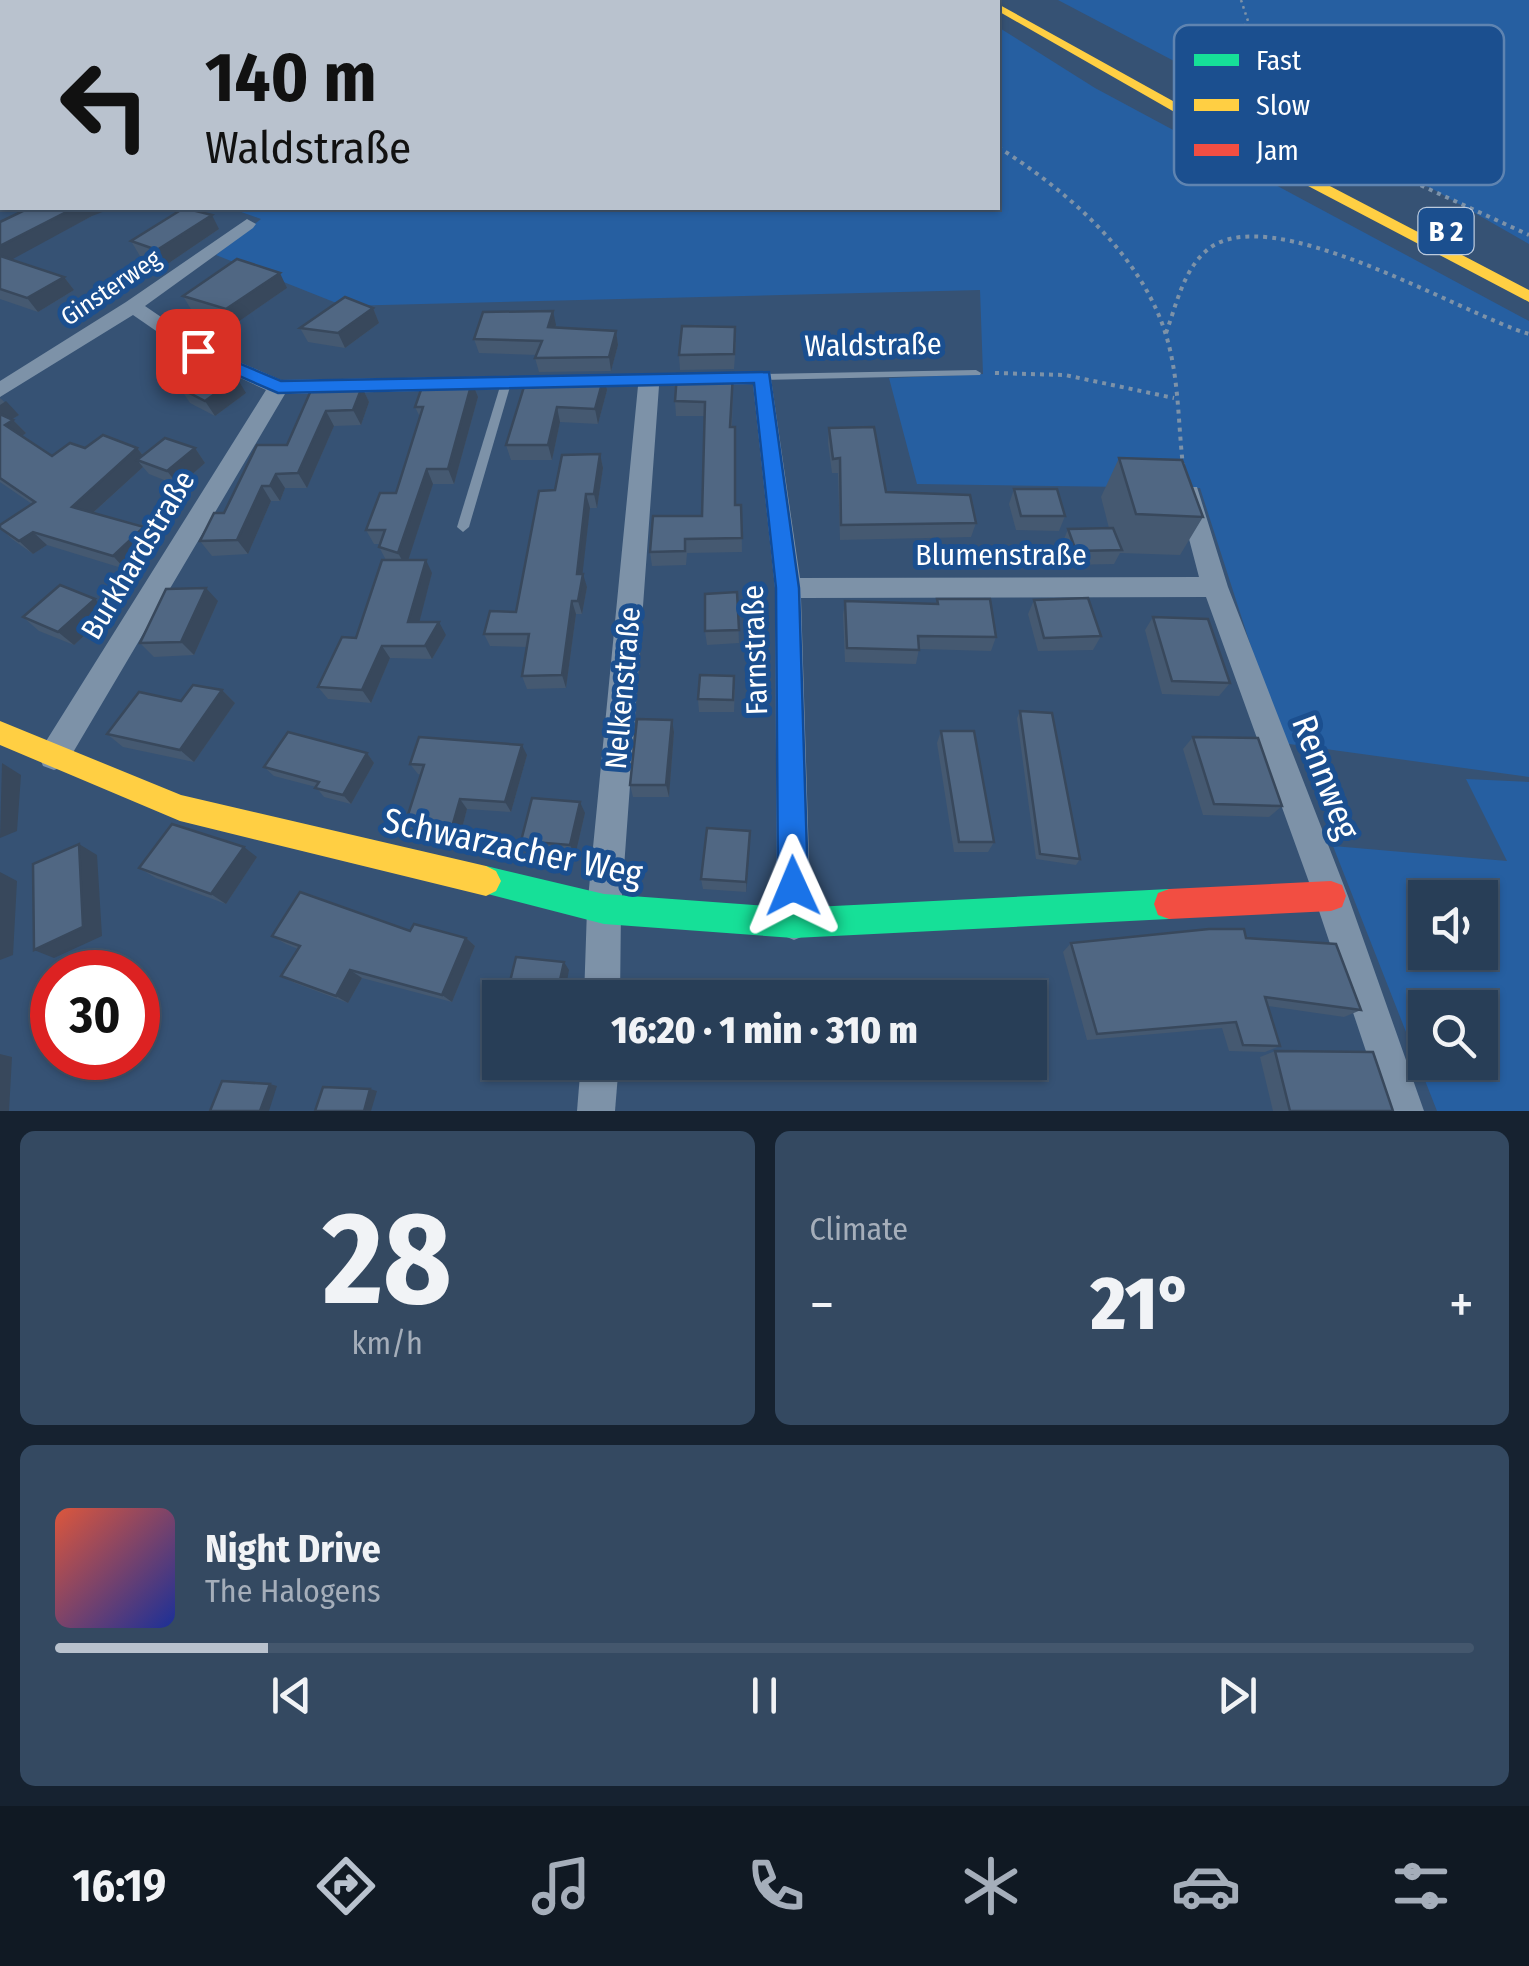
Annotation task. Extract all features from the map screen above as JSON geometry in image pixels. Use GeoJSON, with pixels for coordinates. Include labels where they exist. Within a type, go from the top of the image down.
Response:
{"type":"FeatureCollection","features":[{"type":"Feature","properties":{"kind":"main road","name":"B 2"},"geometry":{"type":"LineString","coordinates":[[1021,0],[1174,85]]}},
{"type":"Feature","properties":{"kind":"main road","name":"B 2"},"geometry":{"type":"LineString","coordinates":[[1000,8],[1174,107]]}},
{"type":"Feature","properties":{"kind":"main road","name":"B 2"},"geometry":{"type":"LineString","coordinates":[[1317,185],[1529,297]]}},
{"type":"Feature","properties":{"kind":"main road","name":"B 2"},"geometry":{"type":"LineString","coordinates":[[1358,185],[1529,274]]}},
{"type":"Feature","properties":{"kind":"main road","name":"Schwarzacher Weg"},"geometry":{"type":"LineString","coordinates":[[0,732],[180,808],[604,909],[794,923],[1331,896]]}},
{"type":"Feature","properties":{"kind":"street","name":"Ginsterweg"},"geometry":{"type":"LineString","coordinates":[[0,390],[133,306],[248,224]]}},
{"type":"Feature","properties":{"kind":"street","name":"Waldstraße"},"geometry":{"type":"LineString","coordinates":[[133,306],[198,351],[278,387],[763,377]]}},
{"type":"Feature","properties":{"kind":"street","name":"Farnstraße"},"geometry":{"type":"LineString","coordinates":[[763,377],[788,588],[794,923]]}},
{"type":"Feature","properties":{"kind":"street","name":"Nelkenstraße"},"geometry":{"type":"LineString","coordinates":[[602,980],[604,909],[649,379]]}},
{"type":"Feature","properties":{"kind":"street","name":"Burkhardstraße"},"geometry":{"type":"LineString","coordinates":[[54,756],[278,387]]}},
{"type":"Feature","properties":{"kind":"street","name":"Rennweg"},"geometry":{"type":"LineString","coordinates":[[1183,469],[1214,587],[1331,896],[1405,1111]]}},
{"type":"Feature","properties":{"kind":"street","name":"Blumenstraße"},"geometry":{"type":"LineString","coordinates":[[788,588],[1214,587]]}},
{"type":"Feature","properties":{"kind":"street"},"geometry":{"type":"LineString","coordinates":[[596,1111],[599,1080]]}},
{"type":"Feature","properties":{"kind":"lane","name":"Waldstraße"},"geometry":{"type":"LineString","coordinates":[[763,377],[976,373]]}},
{"type":"Feature","properties":{"kind":"lane"},"geometry":{"type":"LineString","coordinates":[[463,527],[507,380]]}},
{"type":"Feature","properties":{"kind":"path"},"geometry":{"type":"LineString","coordinates":[[1241,0],[1248,21],[1245,25]]}},
{"type":"Feature","properties":{"kind":"path"},"geometry":{"type":"LineString","coordinates":[[1000,147],[1069,198],[1127,261],[1166,333],[1183,469]]}},
{"type":"Feature","properties":{"kind":"path"},"geometry":{"type":"LineString","coordinates":[[1414,185],[1529,235]]}},
{"type":"Feature","properties":{"kind":"path"},"geometry":{"type":"LineString","coordinates":[[1166,333],[1190,270],[1216,242],[1260,235],[1322,246],[1457,310],[1529,334]]}},
{"type":"Feature","properties":{"kind":"path"},"geometry":{"type":"LineString","coordinates":[[976,373],[1066,375],[1174,398]]}},
{"type":"Feature","properties":{"kind":"shaded area"},"geometry":{"type":"Polygon","coordinates":[[[1058,0],[1529,0],[1529,244],[1424,185],[1504,185],[1504,25],[1174,25],[1174,61],[1058,0]]]}},
{"type":"Feature","properties":{"kind":"shaded area"},"geometry":{"type":"Polygon","coordinates":[[[1000,28],[1095,88],[1174,130],[1174,185],[1276,185],[1529,321],[1529,777],[1282,743],[1200,488],[917,484],[889,378],[983,374],[980,290],[344,306],[216,255],[261,219],[236,210],[1000,210],[1000,28]]]}},
{"type":"Feature","properties":{"kind":"shaded area"},"geometry":{"type":"Polygon","coordinates":[[[1466,779],[1529,782],[1529,1111],[1437,1111],[1425,1080],[1498,1080],[1498,990],[1408,990],[1408,1037],[1333,846],[1507,861],[1466,779]]]}},
{"type":"Feature","properties":{"kind":"building"},"geometry":{"type":"Polygon","coordinates":[[[25,210],[70,210],[0,246],[0,222],[25,210]]]}},
{"type":"Feature","properties":{"kind":"building"},"geometry":{"type":"Polygon","coordinates":[[[181,210],[212,215],[157,250],[131,241],[181,210]]]}},
{"type":"Feature","properties":{"kind":"building"},"geometry":{"type":"Polygon","coordinates":[[[0,256],[64,277],[27,298],[0,289],[0,256]]]}},
{"type":"Feature","properties":{"kind":"building"},"geometry":{"type":"Polygon","coordinates":[[[237,259],[280,273],[226,309],[183,296],[237,259]]]}},
{"type":"Feature","properties":{"kind":"building"},"geometry":{"type":"Polygon","coordinates":[[[345,297],[373,308],[338,333],[300,328],[345,297]]]}},
{"type":"Feature","properties":{"kind":"building"},"geometry":{"type":"Polygon","coordinates":[[[553,311],[548,327],[616,331],[609,357],[535,358],[542,341],[474,339],[483,312],[553,311]]]}},
{"type":"Feature","properties":{"kind":"building"},"geometry":{"type":"Polygon","coordinates":[[[682,326],[735,327],[734,354],[679,355],[682,326]]]}},
{"type":"Feature","properties":{"kind":"building"},"geometry":{"type":"Polygon","coordinates":[[[206,369],[237,378],[205,401],[180,388],[206,369]]]}},
{"type":"Feature","properties":{"kind":"building"},"geometry":{"type":"Polygon","coordinates":[[[733,373],[730,427],[735,427],[735,505],[741,505],[742,538],[685,539],[685,551],[650,552],[653,516],[702,516],[705,402],[675,401],[677,374],[733,373]]]}},
{"type":"Feature","properties":{"kind":"building"},"geometry":{"type":"Polygon","coordinates":[[[604,376],[595,409],[557,407],[548,445],[506,445],[527,377],[604,376]]]}},
{"type":"Feature","properties":{"kind":"building"},"geometry":{"type":"Polygon","coordinates":[[[472,382],[448,469],[427,469],[398,553],[379,547],[385,530],[366,530],[380,493],[396,493],[423,407],[415,407],[423,384],[472,382]]]}},
{"type":"Feature","properties":{"kind":"building"},"geometry":{"type":"Polygon","coordinates":[[[362,387],[353,410],[326,411],[298,473],[276,474],[270,486],[262,486],[237,540],[200,541],[214,513],[224,513],[257,445],[287,445],[312,388],[362,387]]]}},
{"type":"Feature","properties":{"kind":"building"},"geometry":{"type":"Polygon","coordinates":[[[0,414],[13,420],[5,425],[52,456],[70,443],[85,448],[103,435],[137,448],[72,507],[144,527],[113,556],[33,532],[19,541],[0,528],[35,502],[0,478],[0,414]]]}},
{"type":"Feature","properties":{"kind":"building"},"geometry":{"type":"Polygon","coordinates":[[[874,427],[886,492],[970,495],[976,523],[841,525],[840,458],[833,459],[829,428],[874,427]]]}},
{"type":"Feature","properties":{"kind":"building"},"geometry":{"type":"Polygon","coordinates":[[[165,438],[195,448],[167,471],[137,460],[165,438]]]}},
{"type":"Feature","properties":{"kind":"building"},"geometry":{"type":"Polygon","coordinates":[[[600,454],[594,494],[586,494],[577,574],[583,574],[578,601],[572,601],[562,675],[522,676],[529,634],[484,634],[490,611],[516,612],[539,491],[555,490],[562,455],[600,454]]]}},
{"type":"Feature","properties":{"kind":"building"},"geometry":{"type":"Polygon","coordinates":[[[1119,458],[1182,460],[1203,517],[1136,514],[1119,458]]]}},
{"type":"Feature","properties":{"kind":"building"},"geometry":{"type":"Polygon","coordinates":[[[1014,489],[1057,489],[1065,516],[1021,516],[1014,489]]]}},
{"type":"Feature","properties":{"kind":"building"},"geometry":{"type":"Polygon","coordinates":[[[1113,528],[1122,550],[1076,551],[1068,529],[1113,528]]]}},
{"type":"Feature","properties":{"kind":"building"},"geometry":{"type":"Polygon","coordinates":[[[382,560],[426,560],[408,622],[439,622],[425,646],[382,646],[362,690],[318,687],[342,637],[356,638],[382,560]]]}},
{"type":"Feature","properties":{"kind":"building"},"geometry":{"type":"Polygon","coordinates":[[[60,585],[95,599],[58,632],[23,617],[60,585]]]}},
{"type":"Feature","properties":{"kind":"building"},"geometry":{"type":"Polygon","coordinates":[[[206,588],[181,642],[140,643],[166,589],[206,588]]]}},
{"type":"Feature","properties":{"kind":"building"},"geometry":{"type":"Polygon","coordinates":[[[737,592],[739,630],[705,631],[705,594],[737,592]]]}},
{"type":"Feature","properties":{"kind":"building"},"geometry":{"type":"Polygon","coordinates":[[[1088,598],[1101,636],[1044,638],[1034,600],[1088,598]]]}},
{"type":"Feature","properties":{"kind":"building"},"geometry":{"type":"Polygon","coordinates":[[[937,599],[990,599],[996,637],[918,636],[919,650],[847,648],[845,601],[938,604],[937,599]]]}},
{"type":"Feature","properties":{"kind":"building"},"geometry":{"type":"Polygon","coordinates":[[[1153,617],[1208,619],[1230,683],[1172,681],[1153,617]]]}},
{"type":"Feature","properties":{"kind":"building"},"geometry":{"type":"Polygon","coordinates":[[[700,675],[734,676],[733,700],[698,699],[700,675]]]}},
{"type":"Feature","properties":{"kind":"building"},"geometry":{"type":"Polygon","coordinates":[[[193,685],[222,690],[180,750],[107,734],[139,692],[181,701],[193,685]]]}},
{"type":"Feature","properties":{"kind":"building"},"geometry":{"type":"Polygon","coordinates":[[[1020,711],[1052,713],[1080,859],[1040,854],[1020,711]]]}},
{"type":"Feature","properties":{"kind":"building"},"geometry":{"type":"Polygon","coordinates":[[[637,719],[672,720],[666,785],[630,785],[637,719]]]}},
{"type":"Feature","properties":{"kind":"building"},"geometry":{"type":"Polygon","coordinates":[[[941,731],[974,731],[994,842],[959,842],[941,731]]]}},
{"type":"Feature","properties":{"kind":"building"},"geometry":{"type":"Polygon","coordinates":[[[288,732],[367,753],[343,795],[315,788],[319,782],[264,767],[288,732]]]}},
{"type":"Feature","properties":{"kind":"building"},"geometry":{"type":"Polygon","coordinates":[[[419,737],[522,745],[505,802],[460,799],[452,827],[405,824],[424,765],[410,764],[419,737]]]}},
{"type":"Feature","properties":{"kind":"building"},"geometry":{"type":"Polygon","coordinates":[[[1193,737],[1258,738],[1282,806],[1214,804],[1193,737]]]}},
{"type":"Feature","properties":{"kind":"building"},"geometry":{"type":"Polygon","coordinates":[[[532,798],[580,802],[570,845],[521,841],[532,798]]]}},
{"type":"Feature","properties":{"kind":"building"},"geometry":{"type":"Polygon","coordinates":[[[172,824],[244,847],[211,894],[139,868],[172,824]]]}},
{"type":"Feature","properties":{"kind":"building"},"geometry":{"type":"Polygon","coordinates":[[[707,828],[750,831],[746,882],[701,879],[707,828]]]}},
{"type":"Feature","properties":{"kind":"building"},"geometry":{"type":"Polygon","coordinates":[[[79,844],[83,927],[34,950],[33,864],[79,844]]]}},
{"type":"Feature","properties":{"kind":"building"},"geometry":{"type":"Polygon","coordinates":[[[300,892],[410,931],[414,924],[466,938],[442,995],[350,970],[336,996],[281,976],[300,946],[272,936],[300,892]]]}},
{"type":"Feature","properties":{"kind":"building"},"geometry":{"type":"Polygon","coordinates":[[[1244,929],[1246,938],[1336,944],[1361,1010],[1265,997],[1280,1046],[1243,1045],[1236,1022],[1097,1034],[1071,943],[1244,929]]]}},
{"type":"Feature","properties":{"kind":"building"},"geometry":{"type":"Polygon","coordinates":[[[516,957],[564,962],[560,980],[510,980],[516,957]]]}},
{"type":"Feature","properties":{"kind":"building"},"geometry":{"type":"Polygon","coordinates":[[[1275,1051],[1373,1052],[1393,1111],[1290,1111],[1275,1051]]]}},
{"type":"Feature","properties":{"kind":"building"},"geometry":{"type":"Polygon","coordinates":[[[222,1081],[270,1084],[260,1111],[210,1111],[222,1081]]]}},
{"type":"Feature","properties":{"kind":"building"},"geometry":{"type":"Polygon","coordinates":[[[323,1087],[370,1089],[364,1111],[315,1111],[323,1087]]]}},
{"type":"Feature","properties":{"kind":"traffic: fast"},"geometry":{"type":"LineString","coordinates":[[486,881],[604,909],[794,923],[1169,904]]}},
{"type":"Feature","properties":{"kind":"traffic: slow"},"geometry":{"type":"LineString","coordinates":[[1000,8],[1174,107]]}},
{"type":"Feature","properties":{"kind":"traffic: slow"},"geometry":{"type":"LineString","coordinates":[[1317,185],[1529,297]]}},
{"type":"Feature","properties":{"kind":"traffic: slow"},"geometry":{"type":"LineString","coordinates":[[0,733],[180,808],[486,881]]}},
{"type":"Feature","properties":{"kind":"traffic: jam"},"geometry":{"type":"LineString","coordinates":[[1169,904],[1331,896]]}},
{"type":"Feature","properties":{"kind":"route"},"geometry":{"type":"LineString","coordinates":[[198,351],[278,387],[763,377],[788,588],[793,886]]}}]}
